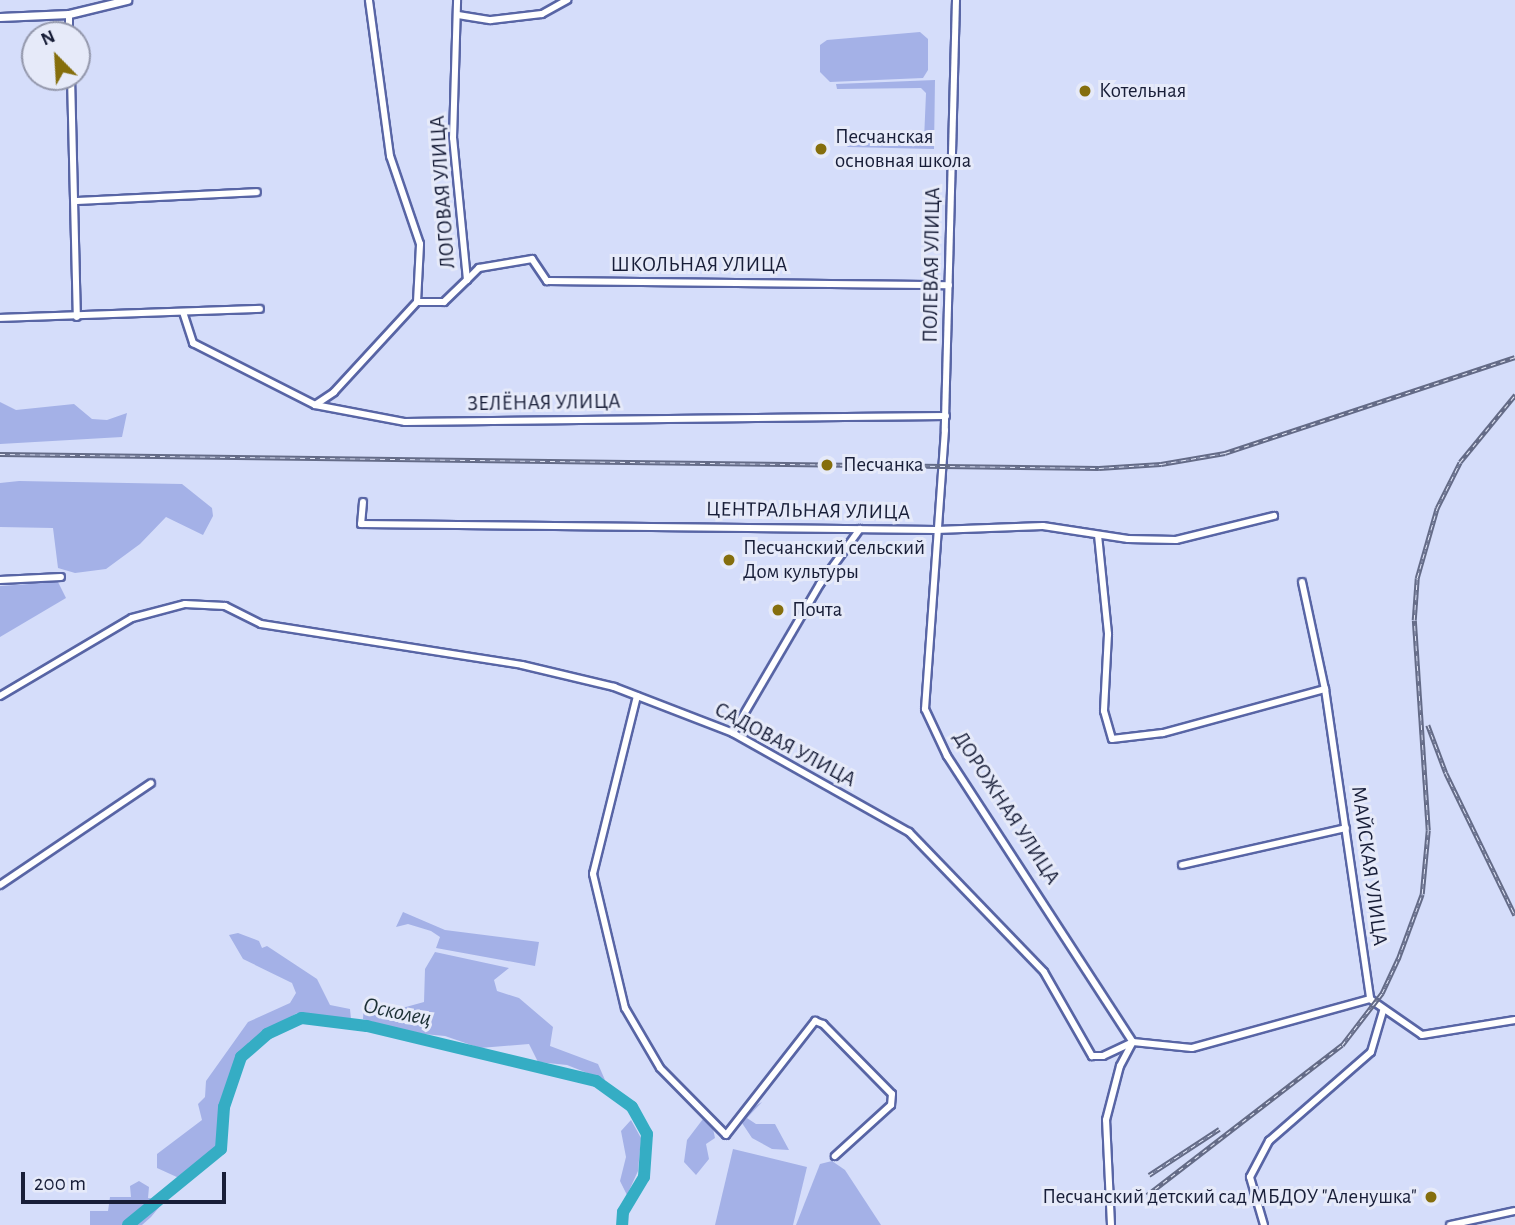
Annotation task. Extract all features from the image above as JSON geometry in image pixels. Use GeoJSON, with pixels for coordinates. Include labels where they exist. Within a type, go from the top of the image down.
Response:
{"type":"FeatureCollection","features":[{"type":"Feature","properties":{"kind":"street"},"geometry":{"type":"LineString","coordinates":[[0,18],[69,14],[127,0]]}},
{"type":"Feature","properties":{"kind":"street","name":"ЛОГОВАЯ УЛИЦА"},"geometry":{"type":"LineString","coordinates":[[369,0],[390,156],[420,244],[417,302],[444,302],[467,280],[453,138],[457,0]]}},
{"type":"Feature","properties":{"kind":"street"},"geometry":{"type":"LineString","coordinates":[[458,15],[491,20],[542,14],[567,0]]}},
{"type":"Feature","properties":{"kind":"street","name":"ПОЛЕВАЯ УЛИЦА"},"geometry":{"type":"LineString","coordinates":[[936,530],[946,416],[956,0]]}},
{"type":"Feature","properties":{"kind":"street"},"geometry":{"type":"LineString","coordinates":[[69,14],[69,21]]}},
{"type":"Feature","properties":{"kind":"street"},"geometry":{"type":"LineString","coordinates":[[71,91],[77,317]]}},
{"type":"Feature","properties":{"kind":"street"},"geometry":{"type":"LineString","coordinates":[[75,201],[257,192]]}},
{"type":"Feature","properties":{"kind":"street","name":"ШКОЛЬНАЯ УЛИЦА"},"geometry":{"type":"LineString","coordinates":[[467,280],[479,268],[532,259],[547,281],[949,285]]}},
{"type":"Feature","properties":{"kind":"street"},"geometry":{"type":"LineString","coordinates":[[315,405],[334,392],[417,302]]}},
{"type":"Feature","properties":{"kind":"street"},"geometry":{"type":"LineString","coordinates":[[0,318],[260,309]]}},
{"type":"Feature","properties":{"kind":"street","name":"ЗЕЛЁНАЯ УЛИЦА"},"geometry":{"type":"LineString","coordinates":[[183,312],[193,343],[315,405],[405,422],[946,416]]}},
{"type":"Feature","properties":{"kind":"street"},"geometry":{"type":"LineString","coordinates":[[333,408],[334,392]]}},
{"type":"Feature","properties":{"kind":"street","name":"ЦЕНТРАЛЬНАЯ УЛИЦА"},"geometry":{"type":"LineString","coordinates":[[363,502],[361,524],[936,530],[1043,526],[1098,534],[1176,540],[1274,516]]}},
{"type":"Feature","properties":{"kind":"street"},"geometry":{"type":"LineString","coordinates":[[733,733],[820,584],[860,529]]}},
{"type":"Feature","properties":{"kind":"street","name":"ДОРОЖНАЯ УЛИЦА"},"geometry":{"type":"LineString","coordinates":[[936,530],[925,709],[947,756],[1133,1042]]}},
{"type":"Feature","properties":{"kind":"street"},"geometry":{"type":"LineString","coordinates":[[1098,534],[1108,634],[1104,711],[1112,739],[1163,733],[1325,689]]}},
{"type":"Feature","properties":{"kind":"street"},"geometry":{"type":"LineString","coordinates":[[0,580],[61,576]]}},
{"type":"Feature","properties":{"kind":"street","name":"МАЙСКАЯ УЛИЦА"},"geometry":{"type":"LineString","coordinates":[[1303,582],[1325,689],[1370,999]]}},
{"type":"Feature","properties":{"kind":"street","name":"САДОВАЯ УЛИЦА"},"geometry":{"type":"LineString","coordinates":[[0,696],[132,618],[185,604],[225,606],[261,624],[522,665],[637,696],[733,733],[909,832],[1044,972],[1092,1056],[1133,1042]]}},
{"type":"Feature","properties":{"kind":"street"},"geometry":{"type":"LineString","coordinates":[[637,696],[593,874],[625,1008],[660,1068],[726,1135],[815,1021],[891,1094],[891,1105],[835,1156]]}},
{"type":"Feature","properties":{"kind":"street"},"geometry":{"type":"LineString","coordinates":[[0,885],[152,783]]}},
{"type":"Feature","properties":{"kind":"street"},"geometry":{"type":"LineString","coordinates":[[1182,865],[1346,828]]}},
{"type":"Feature","properties":{"kind":"street"},"geometry":{"type":"LineString","coordinates":[[1111,1225],[1106,1120],[1120,1066],[1133,1042],[1192,1048],[1370,999],[1383,1011],[1422,1035],[1515,1020]]}},
{"type":"Feature","properties":{"kind":"street"},"geometry":{"type":"LineString","coordinates":[[1264,1225],[1250,1177],[1269,1141],[1371,1052],[1383,1011]]}},
{"type":"Feature","properties":{"kind":"street"},"geometry":{"type":"LineString","coordinates":[[1450,1225],[1515,1211]]}},
{"type":"Feature","properties":{"kind":"shaded area"},"geometry":{"type":"Polygon","coordinates":[[[920,32],[928,39],[928,70],[923,78],[830,82],[820,72],[820,45],[827,40],[920,32]]]}},
{"type":"Feature","properties":{"kind":"shaded area"},"geometry":{"type":"Polygon","coordinates":[[[935,80],[934,149],[848,147],[845,144],[849,139],[924,140],[926,93],[921,88],[837,89],[836,84],[935,80]]]}},
{"type":"Feature","properties":{"kind":"shaded area"},"geometry":{"type":"Polygon","coordinates":[[[0,402],[16,410],[74,404],[92,419],[107,420],[127,413],[122,437],[0,444],[0,402]]]}},
{"type":"Feature","properties":{"kind":"shaded area"},"geometry":{"type":"Polygon","coordinates":[[[19,481],[182,484],[212,508],[213,516],[203,535],[166,517],[140,544],[106,569],[75,573],[58,568],[53,528],[0,527],[0,483],[19,481]]]}},
{"type":"Feature","properties":{"kind":"shaded area"},"geometry":{"type":"Polygon","coordinates":[[[58,582],[66,598],[0,637],[0,586],[58,582]]]}},
{"type":"Feature","properties":{"kind":"shaded area"},"geometry":{"type":"Polygon","coordinates":[[[403,912],[445,930],[539,942],[535,966],[436,948],[440,937],[431,931],[408,924],[396,927],[403,912]]]}},
{"type":"Feature","properties":{"kind":"shaded area"},"geometry":{"type":"Polygon","coordinates":[[[238,933],[259,941],[262,948],[267,946],[317,979],[330,1005],[350,1009],[351,1019],[297,1013],[249,1042],[220,1102],[219,1148],[179,1178],[157,1168],[157,1154],[202,1120],[198,1104],[205,1097],[206,1081],[248,1022],[290,1003],[296,993],[292,983],[243,959],[229,935],[238,933]]]}},
{"type":"Feature","properties":{"kind":"shaded area"},"geometry":{"type":"Polygon","coordinates":[[[435,952],[509,968],[494,980],[497,991],[519,998],[553,1027],[550,1046],[598,1064],[605,1080],[567,1065],[538,1062],[529,1044],[480,1048],[445,1036],[413,1033],[363,1019],[364,1006],[384,1013],[424,1002],[425,969],[435,952]]]}},
{"type":"Feature","properties":{"kind":"shaded area"},"geometry":{"type":"Polygon","coordinates":[[[762,1102],[747,1118],[756,1124],[775,1124],[789,1150],[772,1149],[752,1138],[742,1123],[745,1112],[762,1102]]]}},
{"type":"Feature","properties":{"kind":"shaded area"},"geometry":{"type":"Polygon","coordinates":[[[703,1119],[712,1124],[715,1138],[706,1144],[709,1159],[696,1175],[684,1162],[687,1140],[703,1119]]]}},
{"type":"Feature","properties":{"kind":"shaded area"},"geometry":{"type":"Polygon","coordinates":[[[631,1120],[641,1138],[638,1171],[627,1195],[620,1181],[626,1157],[621,1131],[631,1120]]]}},
{"type":"Feature","properties":{"kind":"shaded area"},"geometry":{"type":"Polygon","coordinates":[[[733,1149],[807,1167],[793,1225],[715,1225],[733,1149]]]}},
{"type":"Feature","properties":{"kind":"shaded area"},"geometry":{"type":"Polygon","coordinates":[[[832,1161],[845,1170],[881,1225],[796,1225],[820,1164],[832,1161]]]}},
{"type":"Feature","properties":{"kind":"shaded area"},"geometry":{"type":"Polygon","coordinates":[[[139,1181],[149,1187],[148,1198],[165,1200],[151,1217],[142,1225],[90,1225],[90,1211],[108,1211],[110,1197],[131,1197],[130,1186],[139,1181]]]}},
{"type":"Feature","properties":{"kind":"waterway","name":"Осколец"},"geometry":{"type":"LineString","coordinates":[[128,1225],[221,1149],[224,1107],[241,1057],[267,1034],[302,1018],[367,1026],[596,1081],[632,1107],[647,1134],[644,1177],[623,1212],[622,1225]]}},
{"type":"Feature","properties":{"kind":"railway"},"geometry":{"type":"LineString","coordinates":[[0,454],[1099,468],[1161,464],[1225,453],[1515,357]]}},
{"type":"Feature","properties":{"kind":"railway"},"geometry":{"type":"LineString","coordinates":[[1147,1195],[1342,1045],[1382,993],[1398,959],[1422,894],[1428,830],[1414,620],[1417,578],[1437,508],[1460,462],[1515,395]]}},
{"type":"Feature","properties":{"kind":"railway"},"geometry":{"type":"LineString","coordinates":[[1428,725],[1446,773],[1515,915]]}},
{"type":"Feature","properties":{"kind":"railway"},"geometry":{"type":"LineString","coordinates":[[1149,1175],[1219,1129]]}},
{"type":"Feature","properties":{"kind":"place","name":"Котельная"},"geometry":{"type":"Point","coordinates":[1085,91]}},
{"type":"Feature","properties":{"kind":"place","name":"Песчанская основная школа"},"geometry":{"type":"Point","coordinates":[821,149]}},
{"type":"Feature","properties":{"kind":"place","name":"Песчанка"},"geometry":{"type":"Point","coordinates":[827,465]}},
{"type":"Feature","properties":{"kind":"place","name":"Песчанский сельский Дом культуры"},"geometry":{"type":"Point","coordinates":[729,560]}},
{"type":"Feature","properties":{"kind":"place","name":"Почта"},"geometry":{"type":"Point","coordinates":[778,610]}},
{"type":"Feature","properties":{"kind":"place","name":"Песчанский детский сад МБДОУ \"Аленушка\""},"geometry":{"type":"Point","coordinates":[1431,1197]}}]}
